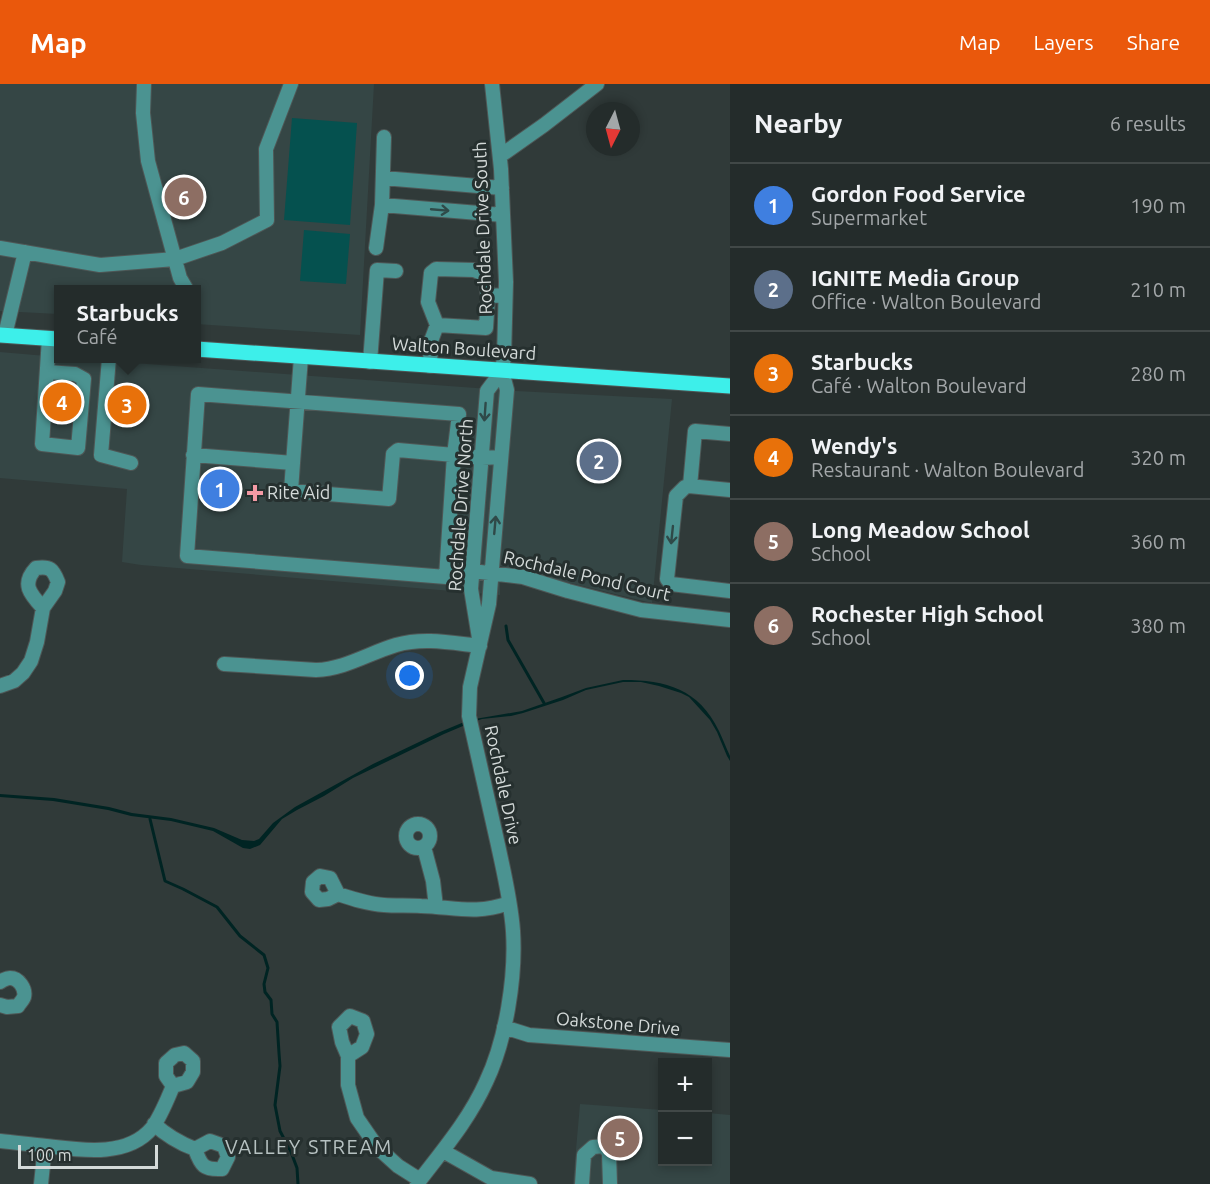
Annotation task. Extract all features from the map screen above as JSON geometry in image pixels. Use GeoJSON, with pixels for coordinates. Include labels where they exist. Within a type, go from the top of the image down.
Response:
{"type":"FeatureCollection","features":[{"type":"Feature","properties":{"kind":"main road"},"geometry":{"type":"LineString","coordinates":[[3,335],[54,339]]}},
{"type":"Feature","properties":{"kind":"main road","name":"Walton Boulevard"},"geometry":{"type":"LineString","coordinates":[[201,349],[730,386]]}},
{"type":"Feature","properties":{"kind":"street"},"geometry":{"type":"LineString","coordinates":[[144,84],[143,113],[148,161],[182,285]]}},
{"type":"Feature","properties":{"kind":"street"},"geometry":{"type":"LineString","coordinates":[[0,248],[100,264],[175,259],[222,243],[267,220],[266,149],[291,84]]}},
{"type":"Feature","properties":{"kind":"street","name":"Rochdale Drive South"},"geometry":{"type":"LineString","coordinates":[[492,84],[500,156],[503,215],[505,296],[502,371]]}},
{"type":"Feature","properties":{"kind":"street"},"geometry":{"type":"LineString","coordinates":[[500,156],[597,84]]}},
{"type":"Feature","properties":{"kind":"street"},"geometry":{"type":"LineString","coordinates":[[376,248],[382,205],[384,137]]}},
{"type":"Feature","properties":{"kind":"street"},"geometry":{"type":"LineString","coordinates":[[383,178],[502,188]]}},
{"type":"Feature","properties":{"kind":"street"},"geometry":{"type":"LineString","coordinates":[[382,205],[503,215]]}},
{"type":"Feature","properties":{"kind":"street"},"geometry":{"type":"LineString","coordinates":[[3,335],[26,252]]}},
{"type":"Feature","properties":{"kind":"street"},"geometry":{"type":"LineString","coordinates":[[430,366],[431,341],[437,325],[428,302],[431,273],[436,269],[474,270],[484,274],[488,296],[486,328],[437,325]]}},
{"type":"Feature","properties":{"kind":"street"},"geometry":{"type":"LineString","coordinates":[[370,362],[377,270],[396,271]]}},
{"type":"Feature","properties":{"kind":"street"},"geometry":{"type":"LineString","coordinates":[[488,296],[505,296]]}},
{"type":"Feature","properties":{"kind":"street"},"geometry":{"type":"LineString","coordinates":[[47,372],[75,374],[84,379],[78,448],[42,444],[47,372],[54,339]]}},
{"type":"Feature","properties":{"kind":"street"},"geometry":{"type":"LineString","coordinates":[[301,357],[291,491],[389,499],[393,454],[398,450],[482,458],[501,457]]}},
{"type":"Feature","properties":{"kind":"street"},"geometry":{"type":"LineString","coordinates":[[108,363],[101,455],[131,463]]}},
{"type":"Feature","properties":{"kind":"street","name":"Rochdale Drive"},"geometry":{"type":"LineString","coordinates":[[419,1182],[466,1120],[484,1086],[496,1056],[511,994],[514,959],[513,930],[471,723],[470,687],[489,604],[507,390],[502,371]]}},
{"type":"Feature","properties":{"kind":"street","name":"Rochdale Drive North"},"geometry":{"type":"LineString","coordinates":[[480,646],[471,589],[472,571],[487,391],[502,371]]}},
{"type":"Feature","properties":{"kind":"street"},"geometry":{"type":"LineString","coordinates":[[292,463],[193,455],[198,393],[459,414],[446,577]]}},
{"type":"Feature","properties":{"kind":"street"},"geometry":{"type":"LineString","coordinates":[[690,486],[695,431],[730,434]]}},
{"type":"Feature","properties":{"kind":"street","name":"Rochdale Pond Court"},"geometry":{"type":"LineString","coordinates":[[193,455],[187,556],[446,577],[472,571],[491,573],[523,578],[640,610],[730,620]]}},
{"type":"Feature","properties":{"kind":"street"},"geometry":{"type":"LineString","coordinates":[[730,490],[690,486],[685,487],[676,496],[667,579],[671,584],[730,591]]}},
{"type":"Feature","properties":{"kind":"street"},"geometry":{"type":"LineString","coordinates":[[0,686],[14,681],[31,661],[43,608]]}},
{"type":"Feature","properties":{"kind":"street"},"geometry":{"type":"LineString","coordinates":[[224,664],[327,670],[341,667],[396,645],[418,641],[480,646]]}},
{"type":"Feature","properties":{"kind":"street"},"geometry":{"type":"LineString","coordinates":[[424,847],[433,881],[436,907]]}},
{"type":"Feature","properties":{"kind":"street"},"geometry":{"type":"LineString","coordinates":[[338,894],[373,904],[471,911],[509,903]]}},
{"type":"Feature","properties":{"kind":"street"},"geometry":{"type":"LineString","coordinates":[[0,982],[9,978],[15,979],[23,987],[24,998],[18,1006],[7,1008],[0,1005]]}},
{"type":"Feature","properties":{"kind":"street","name":"Oakstone Drive"},"geometry":{"type":"LineString","coordinates":[[504,1027],[529,1035],[730,1050]]}},
{"type":"Feature","properties":{"kind":"street"},"geometry":{"type":"LineString","coordinates":[[348,1056],[348,1085],[357,1118],[377,1147],[419,1182]]}},
{"type":"Feature","properties":{"kind":"street"},"geometry":{"type":"LineString","coordinates":[[0,1141],[101,1150],[116,1148],[133,1142],[151,1128],[173,1086]]}},
{"type":"Feature","properties":{"kind":"street"},"geometry":{"type":"LineString","coordinates":[[154,1124],[167,1136],[195,1149]]}},
{"type":"Feature","properties":{"kind":"street"},"geometry":{"type":"LineString","coordinates":[[41,1184],[45,1146]]}},
{"type":"Feature","properties":{"kind":"street"},"geometry":{"type":"LineString","coordinates":[[582,1184],[584,1155],[592,1147],[604,1146],[609,1153],[610,1184]]}},
{"type":"Feature","properties":{"kind":"street"},"geometry":{"type":"LineString","coordinates":[[443,1151],[491,1178],[530,1184]]}},
{"type":"Feature","properties":{"kind":"shaded area"},"geometry":{"type":"Polygon","coordinates":[[[0,84],[374,84],[360,335],[201,324],[201,285],[54,285],[54,314],[0,311],[0,84]]]}},
{"type":"Feature","properties":{"kind":"shaded area"},"geometry":{"type":"Polygon","coordinates":[[[292,118],[357,123],[350,225],[284,220],[292,118]]]}},
{"type":"Feature","properties":{"kind":"shaded area"},"geometry":{"type":"Polygon","coordinates":[[[304,230],[350,234],[346,284],[300,281],[304,230]]]}},
{"type":"Feature","properties":{"kind":"shaded area"},"geometry":{"type":"Polygon","coordinates":[[[0,352],[54,357],[54,363],[134,363],[516,391],[672,399],[652,603],[500,566],[500,595],[122,562],[127,489],[0,478],[0,352]]]}},
{"type":"Feature","properties":{"kind":"shaded area"},"geometry":{"type":"Polygon","coordinates":[[[623,680],[639,680],[667,685],[691,696],[711,717],[730,756],[730,761],[710,720],[689,697],[659,686],[641,682],[623,682],[586,690],[523,713],[482,719],[444,734],[353,778],[297,810],[282,819],[260,845],[250,849],[243,848],[213,831],[171,821],[53,801],[0,797],[0,794],[54,798],[109,807],[214,828],[242,840],[254,841],[295,807],[373,764],[440,732],[469,720],[522,711],[586,688],[623,680]]]}},
{"type":"Feature","properties":{"kind":"shaded area"},"geometry":{"type":"Polygon","coordinates":[[[580,1104],[658,1110],[658,1166],[712,1166],[712,1113],[730,1115],[730,1184],[573,1184],[580,1104]]]}},
{"type":"Feature","properties":{"kind":"waterway"},"geometry":{"type":"LineString","coordinates":[[506,626],[508,640],[544,703]]}},
{"type":"Feature","properties":{"kind":"waterway"},"geometry":{"type":"LineString","coordinates":[[150,819],[165,881],[217,907],[240,936],[264,955],[268,968],[264,984],[265,992],[271,1000],[272,1014],[277,1022],[280,1066],[275,1105],[280,1131],[297,1168],[298,1184]]}},
{"type":"Feature","properties":{"kind":"place","name":"Rochester High School"},"geometry":{"type":"Point","coordinates":[184,197]}},
{"type":"Feature","properties":{"kind":"place","name":"Wendy's"},"geometry":{"type":"Point","coordinates":[62,402]}},
{"type":"Feature","properties":{"kind":"place","name":"Starbucks"},"geometry":{"type":"Point","coordinates":[127,405]}},
{"type":"Feature","properties":{"kind":"place","name":"IGNITE Media Group"},"geometry":{"type":"Point","coordinates":[599,461]}},
{"type":"Feature","properties":{"kind":"place","name":"Gordon Food Service"},"geometry":{"type":"Point","coordinates":[220,489]}},
{"type":"Feature","properties":{"kind":"place","name":"Rite Aid"},"geometry":{"type":"Point","coordinates":[255,493]}},
{"type":"Feature","properties":{"kind":"place","name":"Long Meadow School"},"geometry":{"type":"Point","coordinates":[620,1138]}},
{"type":"Feature","properties":{"kind":"district","name":"VALLEY STREAM"},"geometry":{"type":"Point","coordinates":[309,1147]}}]}
